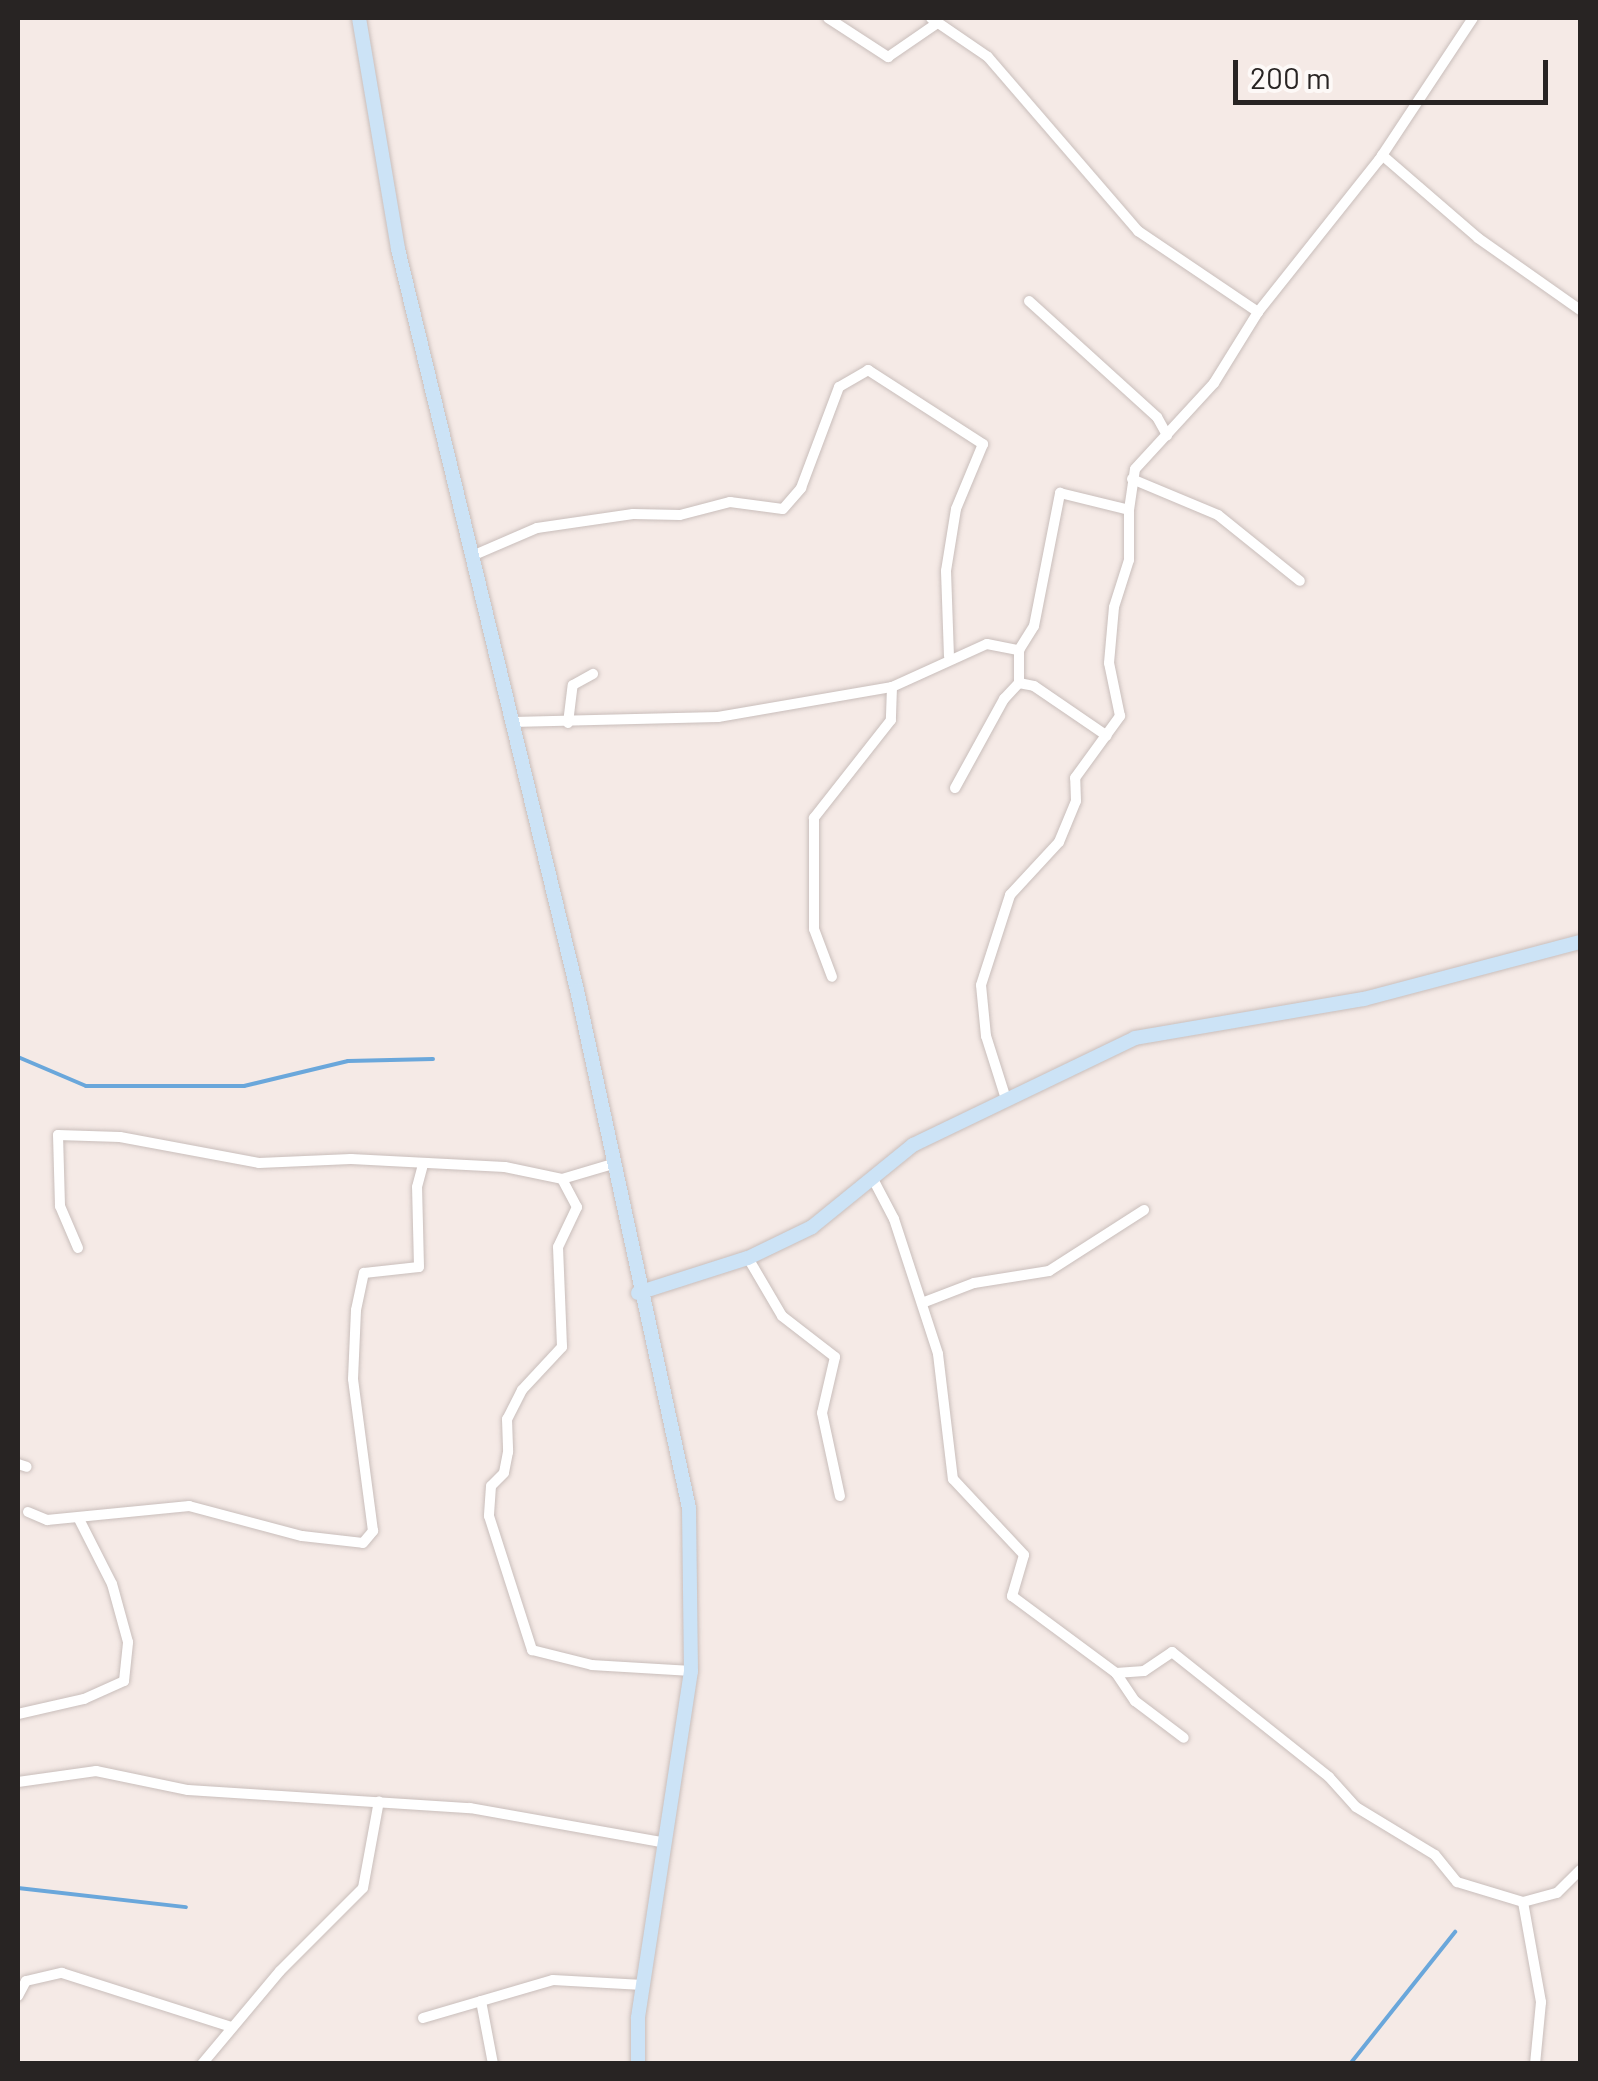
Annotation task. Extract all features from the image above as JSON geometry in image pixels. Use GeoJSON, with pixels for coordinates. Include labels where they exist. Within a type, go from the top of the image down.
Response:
{"type":"FeatureCollection","features":[{"type":"Feature","properties":{"kind":"main road"},"geometry":{"type":"LineString","coordinates":[[360,18],[398,249],[616,1163],[638,1293],[678,1435],[689,1508],[690,1671],[643,1985],[638,2064]]}},
{"type":"Feature","properties":{"kind":"main road"},"geometry":{"type":"LineString","coordinates":[[638,1293],[748,1258],[812,1227],[913,1146],[1135,1038],[1364,999],[1580,942]]}},
{"type":"Feature","properties":{"kind":"street"},"geometry":{"type":"LineString","coordinates":[[828,18],[888,56],[934,21],[988,57],[1138,231],[1258,312]]}},
{"type":"Feature","properties":{"kind":"street"},"geometry":{"type":"LineString","coordinates":[[1006,1099],[986,1036],[981,985],[1010,895],[1059,842],[1076,801],[1075,778],[1107,736],[1122,705],[1109,663],[1114,607],[1129,560],[1132,478],[1214,383],[1258,312],[1382,155],[1474,18]]}},
{"type":"Feature","properties":{"kind":"street"},"geometry":{"type":"LineString","coordinates":[[1382,155],[1493,250],[1580,310]]}},
{"type":"Feature","properties":{"kind":"street"},"geometry":{"type":"LineString","coordinates":[[1028,301],[1107,368],[1167,435]]}},
{"type":"Feature","properties":{"kind":"street"},"geometry":{"type":"LineString","coordinates":[[472,556],[537,528],[680,515],[730,502],[782,509],[802,488],[839,388],[868,370],[983,444],[956,509],[946,571],[948,656]]}},
{"type":"Feature","properties":{"kind":"street"},"geometry":{"type":"LineString","coordinates":[[1132,478],[1218,515],[1300,581]]}},
{"type":"Feature","properties":{"kind":"street"},"geometry":{"type":"LineString","coordinates":[[955,788],[1004,699],[1019,684],[1020,650],[1034,626],[1060,493],[1128,510]]}},
{"type":"Feature","properties":{"kind":"street"},"geometry":{"type":"LineString","coordinates":[[512,722],[718,717],[892,687],[948,656],[987,644],[1020,650]]}},
{"type":"Feature","properties":{"kind":"street"},"geometry":{"type":"LineString","coordinates":[[568,723],[573,685],[593,674]]}},
{"type":"Feature","properties":{"kind":"street"},"geometry":{"type":"LineString","coordinates":[[1019,684],[1034,686],[1107,736]]}},
{"type":"Feature","properties":{"kind":"street"},"geometry":{"type":"LineString","coordinates":[[832,977],[814,929],[814,818],[891,720],[892,687]]}},
{"type":"Feature","properties":{"kind":"street"},"geometry":{"type":"LineString","coordinates":[[78,1248],[60,1206],[58,1134],[120,1136],[259,1163],[504,1167],[562,1179],[616,1163]]}},
{"type":"Feature","properties":{"kind":"street"},"geometry":{"type":"LineString","coordinates":[[28,1512],[46,1520],[189,1506],[302,1536],[363,1543],[373,1532],[354,1379],[356,1310],[364,1272],[419,1267],[416,1187],[423,1164]]}},
{"type":"Feature","properties":{"kind":"street"},"geometry":{"type":"LineString","coordinates":[[873,1178],[922,1303],[947,1392],[953,1479],[1024,1555],[1012,1596],[1116,1673],[1135,1700],[1184,1738]]}},
{"type":"Feature","properties":{"kind":"street"},"geometry":{"type":"LineString","coordinates":[[562,1179],[577,1207],[558,1247],[562,1346],[522,1390],[507,1419],[508,1452],[504,1473],[491,1486],[490,1516],[532,1650],[592,1666],[690,1671]]}},
{"type":"Feature","properties":{"kind":"street"},"geometry":{"type":"LineString","coordinates":[[922,1303],[974,1283],[1049,1271],[1144,1210]]}},
{"type":"Feature","properties":{"kind":"street"},"geometry":{"type":"LineString","coordinates":[[748,1258],[782,1316],[835,1357],[822,1413],[840,1496]]}},
{"type":"Feature","properties":{"kind":"street"},"geometry":{"type":"LineString","coordinates":[[18,1714],[84,1699],[124,1681],[128,1642],[112,1584],[79,1518]]}},
{"type":"Feature","properties":{"kind":"street"},"geometry":{"type":"LineString","coordinates":[[1116,1673],[1144,1672],[1172,1652],[1328,1776],[1356,1807],[1435,1855],[1458,1882],[1523,1902],[1557,1892],[1580,1870]]}},
{"type":"Feature","properties":{"kind":"street"},"geometry":{"type":"LineString","coordinates":[[18,1782],[96,1771],[188,1790],[470,1808],[666,1844]]}},
{"type":"Feature","properties":{"kind":"street"},"geometry":{"type":"LineString","coordinates":[[202,2064],[230,2028],[363,1888],[379,1801]]}},
{"type":"Feature","properties":{"kind":"street"},"geometry":{"type":"LineString","coordinates":[[1523,1902],[1541,2002],[1536,2064]]}},
{"type":"Feature","properties":{"kind":"street"},"geometry":{"type":"LineString","coordinates":[[18,1996],[26,1981],[62,1974],[230,2028]]}},
{"type":"Feature","properties":{"kind":"street"},"geometry":{"type":"LineString","coordinates":[[423,2018],[577,1978],[643,1985]]}},
{"type":"Feature","properties":{"kind":"street"},"geometry":{"type":"LineString","coordinates":[[482,2001],[493,2064]]}},
{"type":"Feature","properties":{"kind":"waterway"},"geometry":{"type":"LineString","coordinates":[[18,1057],[86,1086],[244,1086],[348,1061],[433,1059]]}},
{"type":"Feature","properties":{"kind":"waterway"},"geometry":{"type":"LineString","coordinates":[[18,1888],[186,1907]]}},
{"type":"Feature","properties":{"kind":"waterway"},"geometry":{"type":"LineString","coordinates":[[1350,2064],[1455,1932]]}}]}
